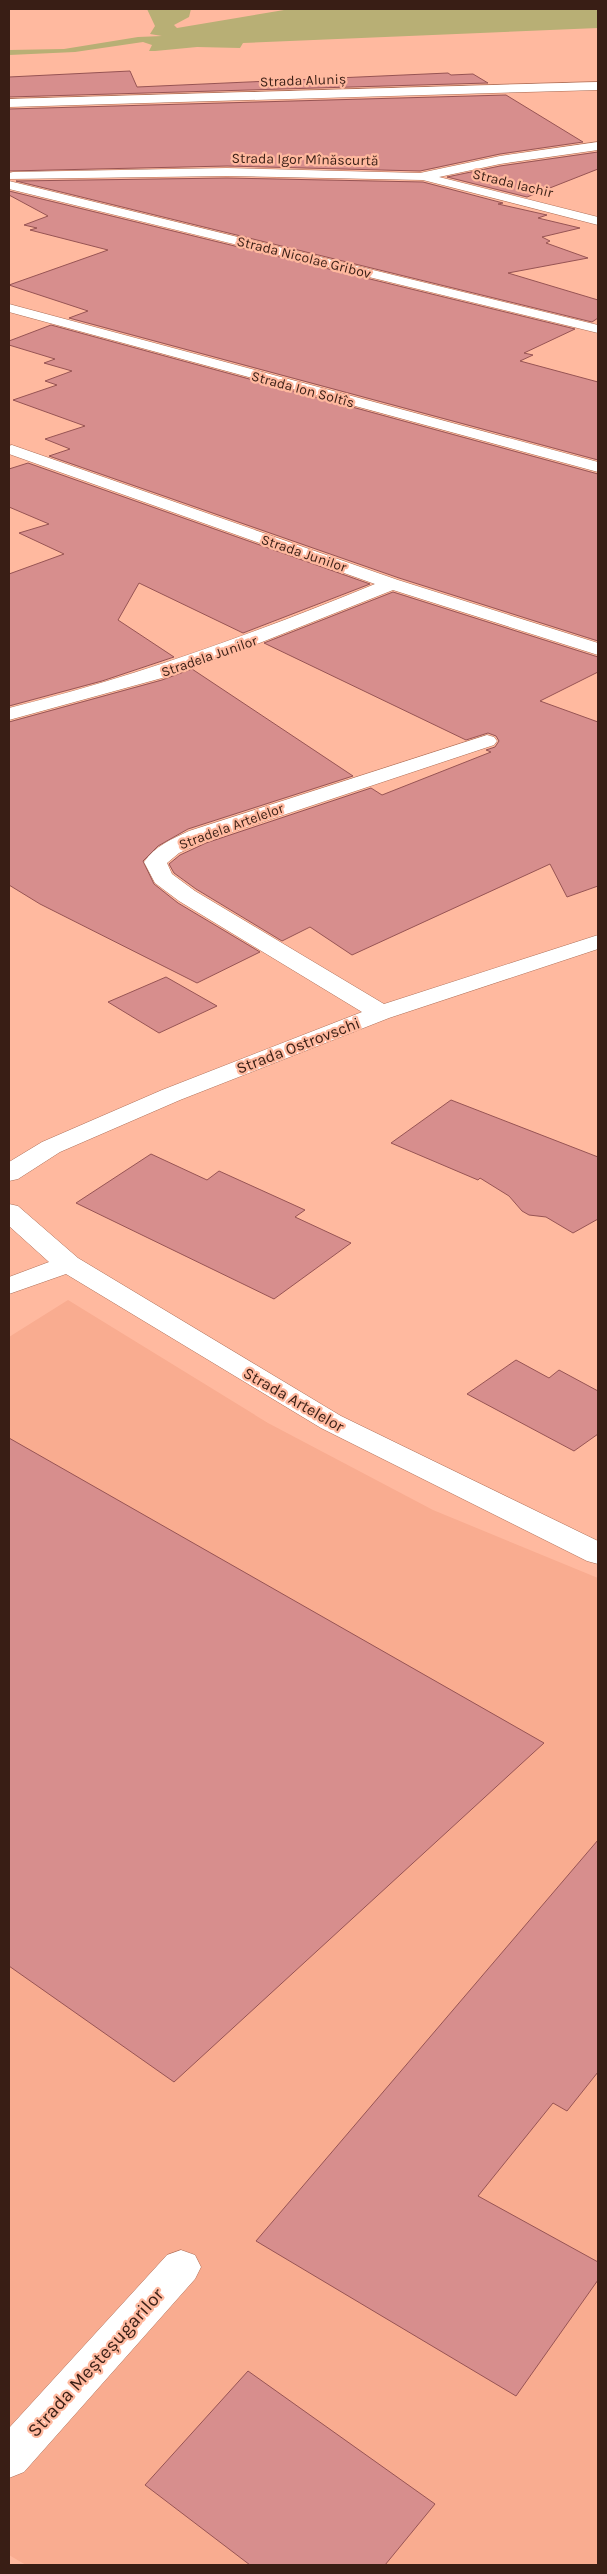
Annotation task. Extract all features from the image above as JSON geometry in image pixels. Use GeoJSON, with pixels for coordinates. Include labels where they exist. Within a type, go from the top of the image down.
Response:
{"type":"FeatureCollection","features":[{"type":"Feature","properties":{"kind":"street","name":"Strada Aluniș"},"geometry":{"type":"LineString","coordinates":[[9,103],[595,88]]}},
{"type":"Feature","properties":{"kind":"street","name":"Strada Igor Mînăscurtă"},"geometry":{"type":"LineString","coordinates":[[9,176],[227,172],[420,177],[500,160],[598,146]]}},
{"type":"Feature","properties":{"kind":"street","name":"Strada Iachir"},"geometry":{"type":"LineString","coordinates":[[420,177],[598,221]]}},
{"type":"Feature","properties":{"kind":"street","name":"Strada Nicolae Gribov"},"geometry":{"type":"LineString","coordinates":[[9,184],[598,329]]}},
{"type":"Feature","properties":{"kind":"street","name":"Strada Ion Soltîs"},"geometry":{"type":"LineString","coordinates":[[9,308],[598,467]]}},
{"type":"Feature","properties":{"kind":"street","name":"Strada Junilor"},"geometry":{"type":"LineString","coordinates":[[12,450],[392,584],[598,649]]}},
{"type":"Feature","properties":{"kind":"street","name":"Stradela Junilor"},"geometry":{"type":"LineString","coordinates":[[13,708],[102,691],[175,668],[273,633],[392,584]]}},
{"type":"Feature","properties":{"kind":"street","name":"Stradela Artelelor"},"geometry":{"type":"LineString","coordinates":[[381,1013],[187,896],[163,878],[155,862],[171,848],[197,836],[487,741]]}},
{"type":"Feature","properties":{"kind":"street","name":"Strada Ostrovschi"},"geometry":{"type":"LineString","coordinates":[[9,1173],[51,1147],[171,1095],[381,1013],[598,942]]}},
{"type":"Feature","properties":{"kind":"street","name":"Strada Artelelor"},"geometry":{"type":"LineString","coordinates":[[9,1212],[68,1264],[331,1422],[598,1554]]}},
{"type":"Feature","properties":{"kind":"street"},"geometry":{"type":"LineString","coordinates":[[9,1286],[68,1264]]}},
{"type":"Feature","properties":{"kind":"street","name":"Strada Meșteșugarilor"},"geometry":{"type":"LineString","coordinates":[[9,2458],[181,2267]]}},
{"type":"Feature","properties":{"kind":"shaded area"},"geometry":{"type":"Polygon","coordinates":[[[147,9],[191,9],[189,17],[174,25],[177,28],[290,9],[598,9],[598,28],[243,43],[240,48],[197,47],[155,51],[149,51],[152,45],[143,42],[75,52],[9,55],[9,50],[64,49],[138,37],[162,36],[150,34],[155,26],[147,9]]]}},
{"type":"Feature","properties":{"kind":"shaded area"},"geometry":{"type":"Polygon","coordinates":[[[68,1300],[268,1423],[433,1510],[598,1578],[598,2565],[26,2565],[9,2555],[9,1337],[68,1300]]]}},
{"type":"Feature","properties":{"kind":"building"},"geometry":{"type":"Polygon","coordinates":[[[130,71],[137,87],[448,73],[451,75],[473,74],[488,83],[9,97],[9,77],[130,71]]]}},
{"type":"Feature","properties":{"kind":"building"},"geometry":{"type":"Polygon","coordinates":[[[506,95],[583,142],[500,154],[420,171],[227,166],[9,171],[9,109],[506,95]]]}},
{"type":"Feature","properties":{"kind":"building"},"geometry":{"type":"Polygon","coordinates":[[[598,152],[598,169],[527,197],[447,177],[500,166],[598,152]]]}},
{"type":"Feature","properties":{"kind":"building"},"geometry":{"type":"Polygon","coordinates":[[[227,178],[423,182],[503,203],[498,204],[547,215],[538,218],[580,228],[542,237],[550,241],[546,243],[588,258],[508,273],[598,300],[598,318],[592,322],[16,181],[227,178]]]}},
{"type":"Feature","properties":{"kind":"building"},"geometry":{"type":"Polygon","coordinates":[[[9,191],[575,329],[524,353],[533,355],[520,361],[598,382],[598,460],[69,318],[88,311],[9,285],[108,250],[30,230],[37,228],[24,225],[48,216],[9,195],[9,191]]]}},
{"type":"Feature","properties":{"kind":"building"},"geometry":{"type":"Polygon","coordinates":[[[51,325],[598,474],[598,641],[399,578],[49,456],[70,449],[45,439],[85,426],[13,400],[57,385],[45,381],[72,371],[44,363],[55,359],[9,345],[9,341],[51,325]]]}},
{"type":"Feature","properties":{"kind":"building"},"geometry":{"type":"Polygon","coordinates":[[[28,463],[370,584],[243,633],[139,583],[118,620],[174,657],[102,681],[9,706],[9,574],[64,554],[19,533],[49,524],[9,507],[9,469],[28,463]]]}},
{"type":"Feature","properties":{"kind":"building"},"geometry":{"type":"Polygon","coordinates":[[[393,592],[598,657],[598,672],[540,701],[598,722],[598,886],[567,897],[550,864],[352,955],[310,927],[282,941],[196,889],[174,873],[169,864],[180,855],[206,843],[371,788],[382,795],[491,752],[486,750],[495,747],[499,741],[496,736],[488,733],[466,740],[264,643],[393,592]]]}},
{"type":"Feature","properties":{"kind":"building"},"geometry":{"type":"Polygon","coordinates":[[[192,669],[353,776],[188,829],[158,846],[143,861],[154,884],[178,903],[260,952],[197,983],[40,904],[9,885],[9,722],[162,680],[192,669]]]}},
{"type":"Feature","properties":{"kind":"building"},"geometry":{"type":"Polygon","coordinates":[[[166,977],[217,1006],[159,1033],[108,1002],[166,977]]]}},
{"type":"Feature","properties":{"kind":"building"},"geometry":{"type":"Polygon","coordinates":[[[451,1100],[598,1157],[598,1219],[573,1233],[546,1217],[529,1215],[522,1211],[509,1196],[480,1178],[478,1180],[391,1143],[451,1100]]]}},
{"type":"Feature","properties":{"kind":"building"},"geometry":{"type":"Polygon","coordinates":[[[151,1154],[207,1180],[219,1171],[305,1210],[295,1217],[351,1243],[274,1299],[76,1203],[151,1154]]]}},
{"type":"Feature","properties":{"kind":"building"},"geometry":{"type":"Polygon","coordinates":[[[516,1360],[549,1378],[559,1370],[598,1391],[598,1434],[574,1451],[467,1394],[516,1360]]]}},
{"type":"Feature","properties":{"kind":"building"},"geometry":{"type":"Polygon","coordinates":[[[9,1438],[544,1743],[174,2082],[9,1966],[9,1438]]]}},
{"type":"Feature","properties":{"kind":"building"},"geometry":{"type":"Polygon","coordinates":[[[598,1840],[598,2072],[567,2111],[553,2103],[478,2196],[598,2262],[598,2280],[516,2396],[256,2241],[598,1840]]]}},
{"type":"Feature","properties":{"kind":"building"},"geometry":{"type":"Polygon","coordinates":[[[248,2371],[435,2504],[385,2565],[250,2565],[145,2485],[248,2371]]]}}]}
